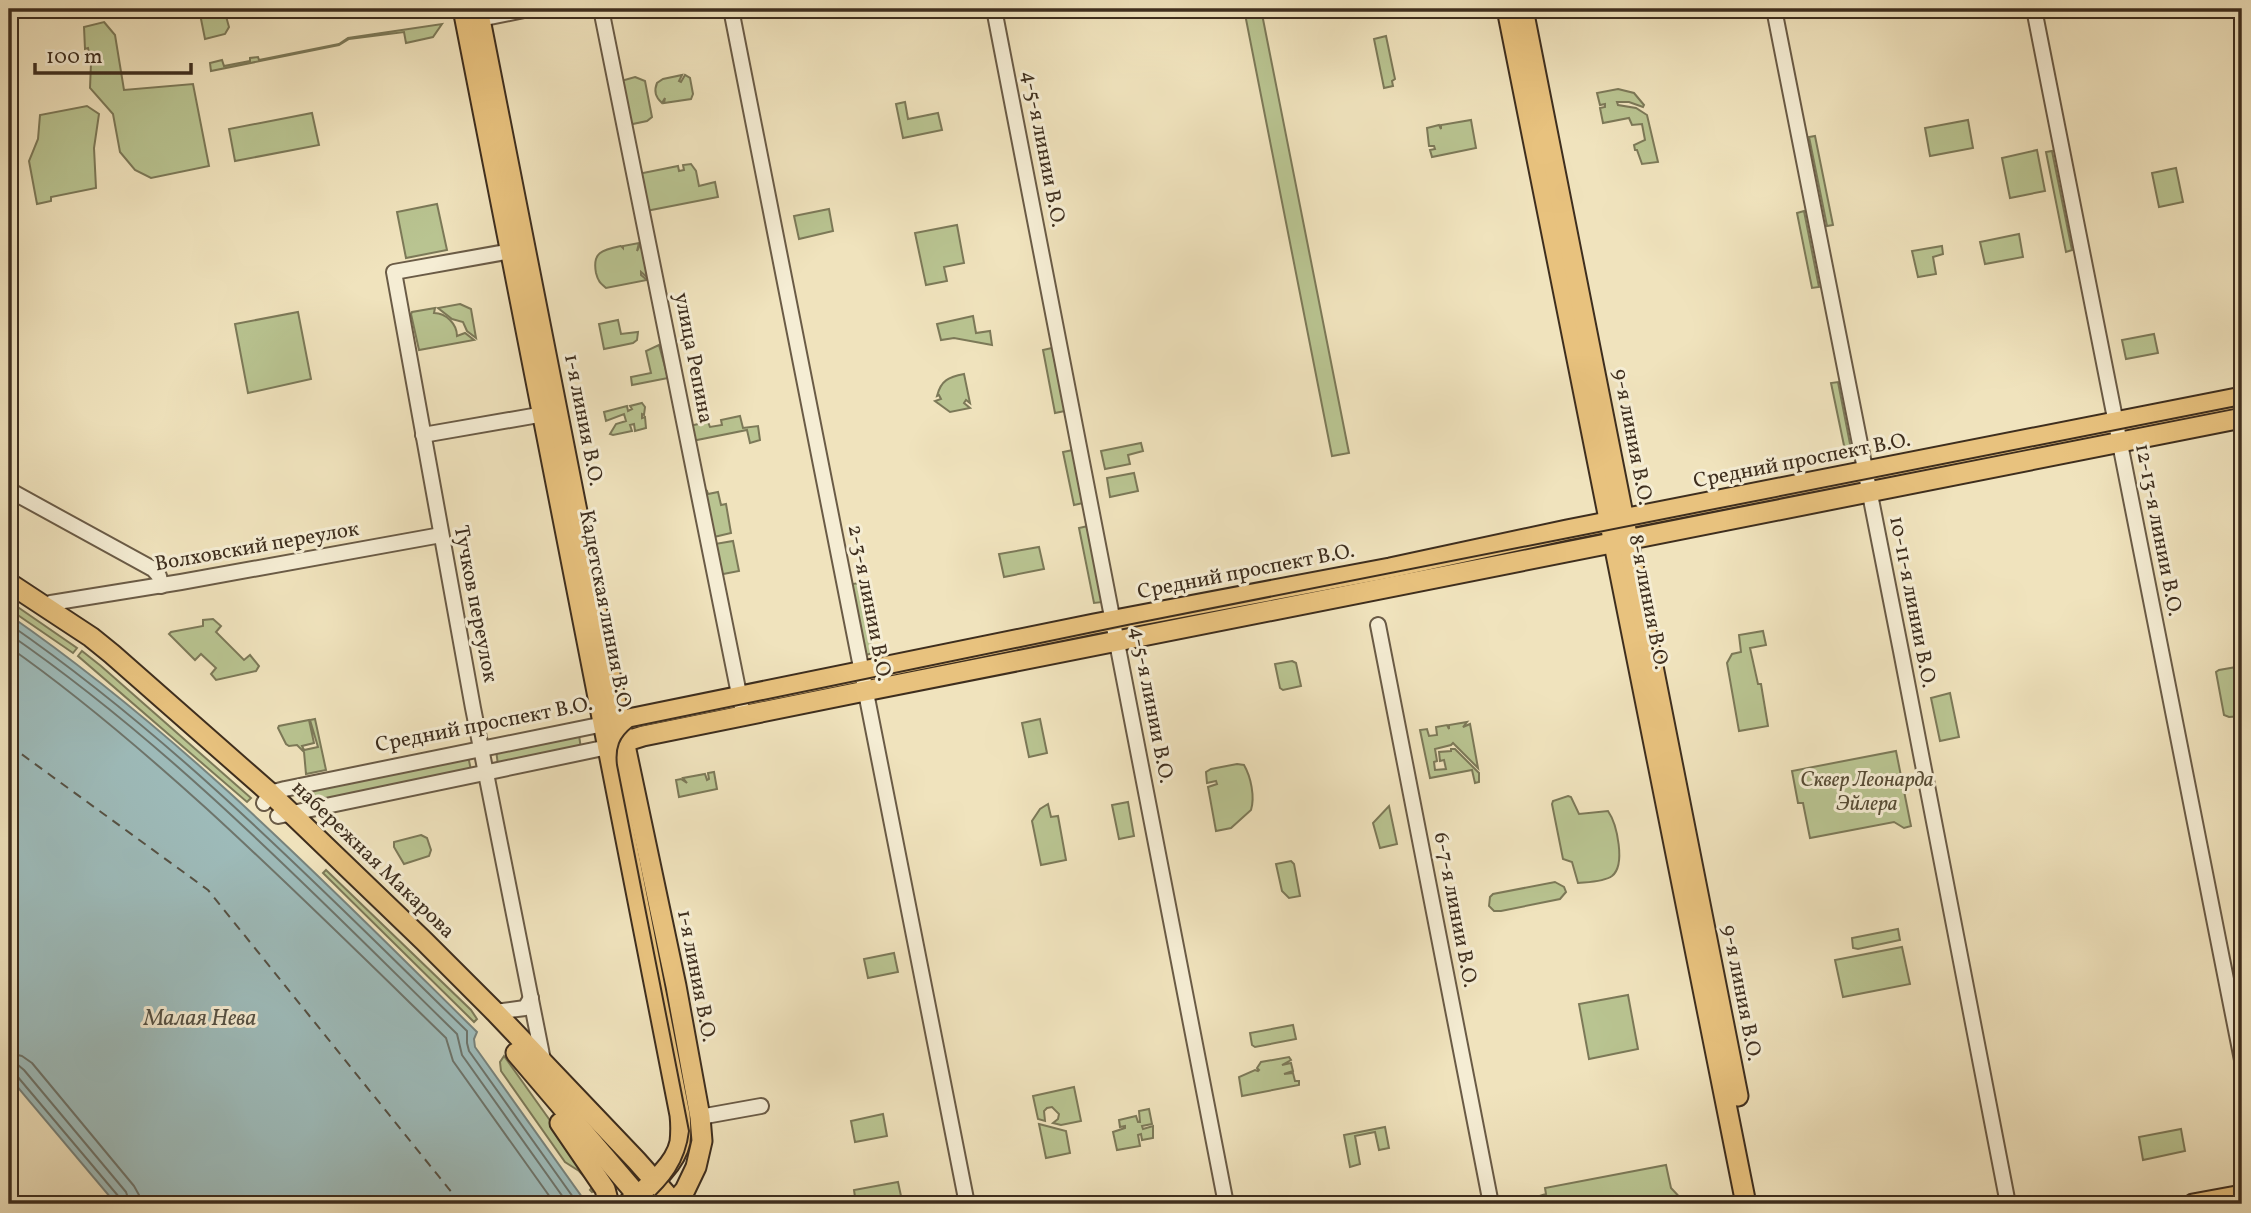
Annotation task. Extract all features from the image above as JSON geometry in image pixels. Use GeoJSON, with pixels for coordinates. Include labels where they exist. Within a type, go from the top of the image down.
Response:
{"type":"FeatureCollection","features":[{"type":"Feature","properties":{"kind":"main road","name":"8-я линия В.О."},"geometry":{"type":"LineString","coordinates":[[1507,9],[1617,520],[1746,1204]]}},
{"type":"Feature","properties":{"kind":"main road","name":"9-я линия В.О."},"geometry":{"type":"LineString","coordinates":[[1523,9],[1617,520]]}},
{"type":"Feature","properties":{"kind":"main road","name":"1-я линия В.О."},"geometry":{"type":"LineString","coordinates":[[473,12],[612,723],[676,986],[700,1117],[702,1141],[696,1167],[674,1204]]}},
{"type":"Feature","properties":{"kind":"main road","name":"Средний проспект В.О."},"geometry":{"type":"LineString","coordinates":[[612,723],[742,706],[863,682],[1117,641],[1621,540],[2116,421],[2242,397]]}},
{"type":"Feature","properties":{"kind":"main road","name":"Средний проспект В.О."},"geometry":{"type":"LineString","coordinates":[[863,682],[1114,621],[1390,568],[1617,520],[2120,442],[2242,418]]}},
{"type":"Feature","properties":{"kind":"main road","name":"9-я линия В.О."},"geometry":{"type":"LineString","coordinates":[[1621,540],[1759,1204]]}},
{"type":"Feature","properties":{"kind":"main road","name":"набережная Макарова"},"geometry":{"type":"LineString","coordinates":[[9,583],[46,607],[105,662],[276,807],[495,1012],[636,1201]]}},
{"type":"Feature","properties":{"kind":"main road","name":"набережная Макарова"},"geometry":{"type":"LineString","coordinates":[[9,594],[67,627]]}},
{"type":"Feature","properties":{"kind":"main road","name":"Средний проспект В.О."},"geometry":{"type":"LineString","coordinates":[[617,744],[742,706]]}},
{"type":"Feature","properties":{"kind":"main road"},"geometry":{"type":"LineString","coordinates":[[617,744],[680,1115],[680,1143],[672,1159],[636,1201]]}},
{"type":"Feature","properties":{"kind":"main road","name":"набережная Макарова"},"geometry":{"type":"LineString","coordinates":[[276,807],[475,1007],[636,1160],[674,1204]]}},
{"type":"Feature","properties":{"kind":"main road"},"geometry":{"type":"LineString","coordinates":[[538,1068],[544,1101],[605,1189],[609,1204]]}},
{"type":"Feature","properties":{"kind":"main road"},"geometry":{"type":"LineString","coordinates":[[636,1160],[658,1165],[672,1159]]}},
{"type":"Feature","properties":{"kind":"main road"},"geometry":{"type":"LineString","coordinates":[[2193,1204],[2242,1195]]}},
{"type":"Feature","properties":{"kind":"street"},"geometry":{"type":"LineString","coordinates":[[473,12],[529,9]]}},
{"type":"Feature","properties":{"kind":"street","name":"улица Репина"},"geometry":{"type":"LineString","coordinates":[[601,9],[742,706]]}},
{"type":"Feature","properties":{"kind":"street","name":"2-3-я линии В.О."},"geometry":{"type":"LineString","coordinates":[[731,9],[967,1204]]}},
{"type":"Feature","properties":{"kind":"street","name":"4-5-я линии В.О."},"geometry":{"type":"LineString","coordinates":[[994,9],[1226,1204]]}},
{"type":"Feature","properties":{"kind":"street","name":"10-11-я линии В.О."},"geometry":{"type":"LineString","coordinates":[[1774,9],[2008,1204]]}},
{"type":"Feature","properties":{"kind":"street","name":"12-13-я линии В.О."},"geometry":{"type":"LineString","coordinates":[[2034,9],[2242,1060]]}},
{"type":"Feature","properties":{"kind":"street","name":"Тучков переулок"},"geometry":{"type":"LineString","coordinates":[[518,250],[394,272],[481,749],[531,998],[538,1068]]}},
{"type":"Feature","properties":{"kind":"street"},"geometry":{"type":"LineString","coordinates":[[423,435],[551,413]]}},
{"type":"Feature","properties":{"kind":"street"},"geometry":{"type":"LineString","coordinates":[[9,490],[153,569],[159,576],[161,586]]}},
{"type":"Feature","properties":{"kind":"street","name":"Волховский переулок"},"geometry":{"type":"LineString","coordinates":[[46,607],[51,603],[161,586],[441,535]]}},
{"type":"Feature","properties":{"kind":"street"},"geometry":{"type":"LineString","coordinates":[[67,627],[80,598]]}},
{"type":"Feature","properties":{"kind":"street","name":"6-7-я линии В.О."},"geometry":{"type":"LineString","coordinates":[[1378,625],[1491,1204]]}},
{"type":"Feature","properties":{"kind":"street","name":"Средний проспект В.О."},"geometry":{"type":"LineString","coordinates":[[276,807],[481,749],[612,723]]}},
{"type":"Feature","properties":{"kind":"street","name":"Средний проспект В.О."},"geometry":{"type":"LineString","coordinates":[[276,807],[487,774],[617,744]]}},
{"type":"Feature","properties":{"kind":"street"},"geometry":{"type":"LineString","coordinates":[[495,1012],[525,1007],[531,998]]}},
{"type":"Feature","properties":{"kind":"street"},"geometry":{"type":"LineString","coordinates":[[700,1117],[761,1106]]}},
{"type":"Feature","properties":{"kind":"green space"},"geometry":{"type":"Polygon","coordinates":[[[199,9],[224,9],[229,27],[225,34],[205,39],[199,9]]]}},
{"type":"Feature","properties":{"kind":"green space"},"geometry":{"type":"Polygon","coordinates":[[[1244,9],[1261,9],[1349,453],[1332,456],[1244,9]]]}},
{"type":"Feature","properties":{"kind":"green space"},"geometry":{"type":"Polygon","coordinates":[[[104,22],[115,35],[124,90],[193,84],[209,166],[151,178],[135,170],[120,152],[113,114],[90,88],[91,63],[88,48],[85,49],[84,27],[104,22]]]}},
{"type":"Feature","properties":{"kind":"green space"},"geometry":{"type":"Polygon","coordinates":[[[442,24],[433,37],[406,43],[404,32],[349,39],[339,45],[211,71],[210,63],[222,60],[224,66],[250,61],[250,58],[258,57],[259,60],[339,44],[348,38],[442,24]]]}},
{"type":"Feature","properties":{"kind":"green space"},"geometry":{"type":"Polygon","coordinates":[[[1386,36],[1395,79],[1392,81],[1393,86],[1384,88],[1374,39],[1386,36]]]}},
{"type":"Feature","properties":{"kind":"green space"},"geometry":{"type":"Polygon","coordinates":[[[682,75],[679,81],[681,82],[685,75],[690,78],[693,94],[691,99],[664,103],[665,98],[662,103],[656,93],[657,83],[682,75]]]}},
{"type":"Feature","properties":{"kind":"green space"},"geometry":{"type":"Polygon","coordinates":[[[635,77],[645,81],[652,117],[647,121],[628,125],[621,81],[635,77]]]}},
{"type":"Feature","properties":{"kind":"green space"},"geometry":{"type":"Polygon","coordinates":[[[1618,89],[1634,93],[1644,105],[1617,102],[1618,105],[1636,108],[1647,115],[1658,162],[1642,164],[1635,150],[1634,145],[1645,140],[1642,124],[1632,125],[1629,118],[1603,123],[1600,108],[1605,107],[1605,104],[1600,105],[1597,93],[1618,89]]]}},
{"type":"Feature","properties":{"kind":"green space"},"geometry":{"type":"Polygon","coordinates":[[[905,102],[908,119],[938,113],[942,130],[903,138],[896,104],[905,102]]]}},
{"type":"Feature","properties":{"kind":"green space"},"geometry":{"type":"Polygon","coordinates":[[[87,106],[99,114],[94,148],[96,188],[51,197],[51,201],[37,204],[29,161],[38,139],[40,115],[87,106]]]}},
{"type":"Feature","properties":{"kind":"green space"},"geometry":{"type":"Polygon","coordinates":[[[312,113],[319,145],[235,161],[229,129],[312,113]]]}},
{"type":"Feature","properties":{"kind":"green space"},"geometry":{"type":"Polygon","coordinates":[[[1471,120],[1476,148],[1432,157],[1430,150],[1435,149],[1434,146],[1429,146],[1427,128],[1439,125],[1441,129],[1441,125],[1471,120]]]}},
{"type":"Feature","properties":{"kind":"green space"},"geometry":{"type":"Polygon","coordinates":[[[1968,120],[1973,148],[1930,156],[1925,128],[1968,120]]]}},
{"type":"Feature","properties":{"kind":"green space"},"geometry":{"type":"Polygon","coordinates":[[[1815,136],[1833,225],[1827,226],[1809,137],[1815,136]]]}},
{"type":"Feature","properties":{"kind":"green space"},"geometry":{"type":"Polygon","coordinates":[[[2037,150],[2045,191],[2010,198],[2002,158],[2037,150]]]}},
{"type":"Feature","properties":{"kind":"green space"},"geometry":{"type":"Polygon","coordinates":[[[2052,151],[2072,250],[2066,252],[2046,152],[2052,151]]]}},
{"type":"Feature","properties":{"kind":"green space"},"geometry":{"type":"Polygon","coordinates":[[[691,164],[696,171],[699,186],[715,182],[718,197],[646,211],[638,174],[678,166],[679,171],[684,170],[683,165],[691,164]]]}},
{"type":"Feature","properties":{"kind":"green space"},"geometry":{"type":"Polygon","coordinates":[[[2176,168],[2183,202],[2159,207],[2152,173],[2176,168]]]}},
{"type":"Feature","properties":{"kind":"green space"},"geometry":{"type":"Polygon","coordinates":[[[437,204],[447,250],[406,258],[397,212],[437,204]]]}},
{"type":"Feature","properties":{"kind":"green space"},"geometry":{"type":"Polygon","coordinates":[[[829,209],[833,231],[799,239],[794,216],[829,209]]]}},
{"type":"Feature","properties":{"kind":"green space"},"geometry":{"type":"Polygon","coordinates":[[[1804,211],[1819,287],[1812,288],[1797,213],[1804,211]]]}},
{"type":"Feature","properties":{"kind":"green space"},"geometry":{"type":"Polygon","coordinates":[[[957,225],[964,263],[944,267],[947,281],[926,285],[915,233],[957,225]]]}},
{"type":"Feature","properties":{"kind":"green space"},"geometry":{"type":"Polygon","coordinates":[[[2019,234],[2023,257],[1985,264],[1980,242],[2019,234]]]}},
{"type":"Feature","properties":{"kind":"green space"},"geometry":{"type":"Polygon","coordinates":[[[639,243],[637,251],[641,243],[648,278],[641,272],[641,275],[647,280],[606,288],[597,276],[597,256],[609,249],[639,243]]]}},
{"type":"Feature","properties":{"kind":"green space"},"geometry":{"type":"Polygon","coordinates":[[[1942,246],[1943,254],[1933,257],[1936,274],[1918,277],[1912,251],[1942,246]]]}},
{"type":"Feature","properties":{"kind":"green space"},"geometry":{"type":"Polygon","coordinates":[[[460,304],[471,309],[476,338],[467,331],[463,322],[452,319],[438,308],[460,304]]]}},
{"type":"Feature","properties":{"kind":"green space"},"geometry":{"type":"Polygon","coordinates":[[[435,308],[434,313],[447,317],[453,323],[457,336],[465,333],[474,340],[419,350],[411,314],[435,308]]]}},
{"type":"Feature","properties":{"kind":"green space"},"geometry":{"type":"Polygon","coordinates":[[[298,312],[311,379],[248,393],[235,324],[298,312]]]}},
{"type":"Feature","properties":{"kind":"green space"},"geometry":{"type":"Polygon","coordinates":[[[973,316],[976,333],[990,331],[992,345],[954,338],[941,340],[937,324],[973,316]]]}},
{"type":"Feature","properties":{"kind":"green space"},"geometry":{"type":"Polygon","coordinates":[[[618,320],[621,334],[638,332],[637,340],[604,349],[599,324],[618,320]]]}},
{"type":"Feature","properties":{"kind":"green space"},"geometry":{"type":"Polygon","coordinates":[[[2154,334],[2158,353],[2126,359],[2122,340],[2154,334]]]}},
{"type":"Feature","properties":{"kind":"green space"},"geometry":{"type":"Polygon","coordinates":[[[659,345],[668,378],[632,385],[631,377],[651,373],[646,351],[659,345]]]}},
{"type":"Feature","properties":{"kind":"green space"},"geometry":{"type":"Polygon","coordinates":[[[1052,348],[1065,411],[1055,413],[1043,350],[1052,348]]]}},
{"type":"Feature","properties":{"kind":"green space"},"geometry":{"type":"Polygon","coordinates":[[[964,374],[970,403],[966,400],[964,403],[970,408],[950,412],[935,401],[941,399],[937,396],[946,380],[964,374]]]}},
{"type":"Feature","properties":{"kind":"green space"},"geometry":{"type":"Polygon","coordinates":[[[1838,382],[1852,454],[1846,455],[1831,383],[1838,382]]]}},
{"type":"Feature","properties":{"kind":"green space"},"geometry":{"type":"Polygon","coordinates":[[[642,403],[645,407],[642,418],[645,417],[646,428],[635,431],[634,424],[630,425],[632,431],[610,434],[616,424],[626,421],[624,414],[606,421],[604,412],[627,406],[628,411],[632,409],[630,406],[642,403]]]}},
{"type":"Feature","properties":{"kind":"green space"},"geometry":{"type":"Polygon","coordinates":[[[740,416],[743,428],[758,426],[760,440],[750,443],[747,430],[692,441],[689,426],[708,422],[710,427],[722,425],[721,420],[740,416]]]}},
{"type":"Feature","properties":{"kind":"green space"},"geometry":{"type":"Polygon","coordinates":[[[1141,443],[1143,451],[1128,455],[1130,464],[1105,469],[1101,451],[1141,443]]]}},
{"type":"Feature","properties":{"kind":"green space"},"geometry":{"type":"Polygon","coordinates":[[[1073,450],[1083,503],[1074,505],[1063,452],[1073,450]]]}},
{"type":"Feature","properties":{"kind":"green space"},"geometry":{"type":"Polygon","coordinates":[[[1134,473],[1138,491],[1110,497],[1107,478],[1134,473]]]}},
{"type":"Feature","properties":{"kind":"green space"},"geometry":{"type":"Polygon","coordinates":[[[707,491],[708,494],[718,492],[721,505],[726,504],[731,533],[714,537],[701,492],[707,491]]]}},
{"type":"Feature","properties":{"kind":"green space"},"geometry":{"type":"Polygon","coordinates":[[[1088,526],[1103,602],[1094,603],[1079,528],[1088,526]]]}},
{"type":"Feature","properties":{"kind":"green space"},"geometry":{"type":"Polygon","coordinates":[[[733,541],[739,571],[718,575],[715,544],[733,541]]]}},
{"type":"Feature","properties":{"kind":"green space"},"geometry":{"type":"Polygon","coordinates":[[[1039,547],[1044,569],[1004,577],[999,554],[1039,547]]]}},
{"type":"Feature","properties":{"kind":"green space"},"geometry":{"type":"Polygon","coordinates":[[[859,583],[873,653],[866,655],[852,584],[859,583]]]}},
{"type":"Feature","properties":{"kind":"green space"},"geometry":{"type":"Polygon","coordinates":[[[9,601],[77,648],[73,653],[9,609],[9,601]]]}},
{"type":"Feature","properties":{"kind":"green space"},"geometry":{"type":"Polygon","coordinates":[[[213,619],[221,626],[216,632],[244,660],[250,655],[259,666],[256,671],[216,680],[211,674],[216,668],[201,654],[195,660],[169,634],[203,626],[203,620],[213,619]]]}},
{"type":"Feature","properties":{"kind":"green space"},"geometry":{"type":"Polygon","coordinates":[[[1763,631],[1766,645],[1750,648],[1758,684],[1761,684],[1768,726],[1739,731],[1727,663],[1732,654],[1741,652],[1739,635],[1763,631]]]}},
{"type":"Feature","properties":{"kind":"green space"},"geometry":{"type":"Polygon","coordinates":[[[82,651],[251,798],[247,802],[78,656],[82,651]]]}},
{"type":"Feature","properties":{"kind":"green space"},"geometry":{"type":"Polygon","coordinates":[[[1292,661],[1296,663],[1301,686],[1283,690],[1280,688],[1275,664],[1292,661]]]}},
{"type":"Feature","properties":{"kind":"green space"},"geometry":{"type":"Polygon","coordinates":[[[2242,666],[2242,716],[2229,717],[2224,715],[2216,672],[2242,666]]]}},
{"type":"Feature","properties":{"kind":"green space"},"geometry":{"type":"Polygon","coordinates":[[[1950,693],[1959,737],[1940,741],[1931,698],[1950,693]]]}},
{"type":"Feature","properties":{"kind":"green space"},"geometry":{"type":"Polygon","coordinates":[[[315,719],[326,770],[306,774],[304,752],[297,745],[286,744],[278,728],[309,720],[314,743],[302,746],[304,750],[318,747],[310,720],[315,719]]]}},
{"type":"Feature","properties":{"kind":"green space"},"geometry":{"type":"Polygon","coordinates":[[[1040,719],[1047,753],[1029,757],[1022,723],[1040,719]]]}},
{"type":"Feature","properties":{"kind":"green space"},"geometry":{"type":"Polygon","coordinates":[[[1467,722],[1463,727],[1470,724],[1478,768],[1453,743],[1435,749],[1435,770],[1446,769],[1444,760],[1440,761],[1439,752],[1455,749],[1479,773],[1479,782],[1475,783],[1472,770],[1430,778],[1420,730],[1427,729],[1429,736],[1437,735],[1436,727],[1447,725],[1449,729],[1449,725],[1467,722]]]}},
{"type":"Feature","properties":{"kind":"green space"},"geometry":{"type":"Polygon","coordinates":[[[579,735],[581,749],[498,765],[496,750],[579,735]]]}},
{"type":"Feature","properties":{"kind":"green space","name":"Сквер Леонарда Эйлера"},"geometry":{"type":"Polygon","coordinates":[[[1896,751],[1911,826],[1904,828],[1894,822],[1810,838],[1803,803],[1798,803],[1792,771],[1896,751]]]}},
{"type":"Feature","properties":{"kind":"green space"},"geometry":{"type":"Polygon","coordinates":[[[468,756],[471,770],[307,805],[295,792],[468,756]]]}},
{"type":"Feature","properties":{"kind":"green space"},"geometry":{"type":"Polygon","coordinates":[[[1237,764],[1244,765],[1249,775],[1251,810],[1231,828],[1216,831],[1208,787],[1217,784],[1216,781],[1207,783],[1206,772],[1237,764]]]}},
{"type":"Feature","properties":{"kind":"green space"},"geometry":{"type":"Polygon","coordinates":[[[714,772],[717,789],[679,797],[676,780],[681,779],[687,783],[683,778],[705,774],[707,780],[708,773],[714,772]]]}},
{"type":"Feature","properties":{"kind":"green space"},"geometry":{"type":"Polygon","coordinates":[[[1568,796],[1579,814],[1608,811],[1611,817],[1619,844],[1619,863],[1609,878],[1578,883],[1572,862],[1563,859],[1552,804],[1553,801],[1568,796]]]}},
{"type":"Feature","properties":{"kind":"green space"},"geometry":{"type":"Polygon","coordinates":[[[1128,802],[1134,836],[1119,839],[1112,805],[1128,802]]]}},
{"type":"Feature","properties":{"kind":"green space"},"geometry":{"type":"Polygon","coordinates":[[[1048,804],[1051,817],[1058,816],[1066,860],[1041,865],[1032,821],[1040,809],[1048,804]]]}},
{"type":"Feature","properties":{"kind":"green space"},"geometry":{"type":"Polygon","coordinates":[[[1389,806],[1397,844],[1380,848],[1373,823],[1389,806]]]}},
{"type":"Feature","properties":{"kind":"green space"},"geometry":{"type":"Polygon","coordinates":[[[421,835],[427,838],[431,850],[429,856],[404,864],[394,842],[421,835]]]}},
{"type":"Feature","properties":{"kind":"green space"},"geometry":{"type":"Polygon","coordinates":[[[1291,861],[1294,864],[1300,896],[1289,898],[1282,891],[1276,864],[1291,861]]]}},
{"type":"Feature","properties":{"kind":"green space"},"geometry":{"type":"Polygon","coordinates":[[[326,870],[471,1010],[477,1019],[474,1022],[323,873],[326,870]]]}},
{"type":"Feature","properties":{"kind":"green space"},"geometry":{"type":"Polygon","coordinates":[[[1555,882],[1564,887],[1566,892],[1560,899],[1501,911],[1494,911],[1489,906],[1493,894],[1555,882]]]}},
{"type":"Feature","properties":{"kind":"green space"},"geometry":{"type":"Polygon","coordinates":[[[1898,929],[1900,940],[1853,948],[1852,938],[1898,929]]]}},
{"type":"Feature","properties":{"kind":"green space"},"geometry":{"type":"Polygon","coordinates":[[[1902,947],[1910,984],[1843,997],[1835,960],[1902,947]]]}},
{"type":"Feature","properties":{"kind":"green space"},"geometry":{"type":"Polygon","coordinates":[[[894,953],[898,972],[868,978],[864,959],[894,953]]]}},
{"type":"Feature","properties":{"kind":"green space"},"geometry":{"type":"Polygon","coordinates":[[[1628,995],[1638,1049],[1589,1059],[1579,1004],[1628,995]]]}},
{"type":"Feature","properties":{"kind":"green space"},"geometry":{"type":"Polygon","coordinates":[[[1293,1025],[1296,1039],[1255,1047],[1252,1045],[1250,1033],[1293,1025]]]}},
{"type":"Feature","properties":{"kind":"green space"},"geometry":{"type":"Polygon","coordinates":[[[504,1056],[599,1189],[592,1192],[590,1190],[593,1186],[579,1171],[565,1162],[501,1071],[500,1062],[504,1056]]]}},
{"type":"Feature","properties":{"kind":"green space"},"geometry":{"type":"Polygon","coordinates":[[[1289,1057],[1291,1060],[1282,1065],[1291,1063],[1293,1071],[1284,1074],[1293,1073],[1299,1085],[1242,1096],[1239,1077],[1258,1071],[1261,1062],[1289,1057]]]}},
{"type":"Feature","properties":{"kind":"green space"},"geometry":{"type":"Polygon","coordinates":[[[1074,1087],[1081,1121],[1061,1125],[1053,1123],[1059,1114],[1052,1107],[1044,1111],[1045,1121],[1038,1119],[1033,1096],[1074,1087]]]}},
{"type":"Feature","properties":{"kind":"green space"},"geometry":{"type":"Polygon","coordinates":[[[1149,1109],[1152,1124],[1142,1126],[1143,1129],[1153,1126],[1153,1138],[1142,1140],[1141,1134],[1138,1135],[1140,1146],[1117,1150],[1113,1132],[1125,1128],[1120,1127],[1119,1120],[1136,1116],[1140,1122],[1139,1111],[1149,1109]]]}},
{"type":"Feature","properties":{"kind":"green space"},"geometry":{"type":"Polygon","coordinates":[[[883,1114],[887,1136],[855,1142],[851,1121],[883,1114]]]}},
{"type":"Feature","properties":{"kind":"green space"},"geometry":{"type":"Polygon","coordinates":[[[1039,1124],[1066,1131],[1070,1153],[1046,1158],[1039,1124]]]}},
{"type":"Feature","properties":{"kind":"green space"},"geometry":{"type":"Polygon","coordinates":[[[1385,1127],[1389,1148],[1379,1150],[1375,1132],[1355,1136],[1360,1164],[1350,1167],[1344,1135],[1385,1127]]]}},
{"type":"Feature","properties":{"kind":"green space"},"geometry":{"type":"Polygon","coordinates":[[[2181,1129],[2185,1151],[2143,1160],[2139,1137],[2181,1129]]]}},
{"type":"Feature","properties":{"kind":"green space"},"geometry":{"type":"Polygon","coordinates":[[[1666,1165],[1671,1188],[1686,1204],[1514,1204],[1546,1194],[1545,1188],[1666,1165]]]}},
{"type":"Feature","properties":{"kind":"green space"},"geometry":{"type":"Polygon","coordinates":[[[898,1182],[901,1196],[889,1204],[856,1204],[854,1190],[898,1182]]]}},
{"type":"Feature","properties":{"kind":"water","name":"Малая Нева"},"geometry":{"type":"Polygon","coordinates":[[[9,615],[72,661],[193,760],[309,867],[477,1032],[475,1047],[587,1204],[116,1204],[9,1077],[9,615]]]}},
{"type":"Feature","properties":{"kind":"ferry route"},"geometry":{"type":"LineString","coordinates":[[9,745],[208,890],[461,1204]]}},
{"type":"Feature","properties":{"kind":"tram line"},"geometry":{"type":"LineString","coordinates":[[646,1204],[675,1172],[684,1153],[689,1131],[617,765],[619,743],[632,727],[1132,624],[2242,405]]}}]}
